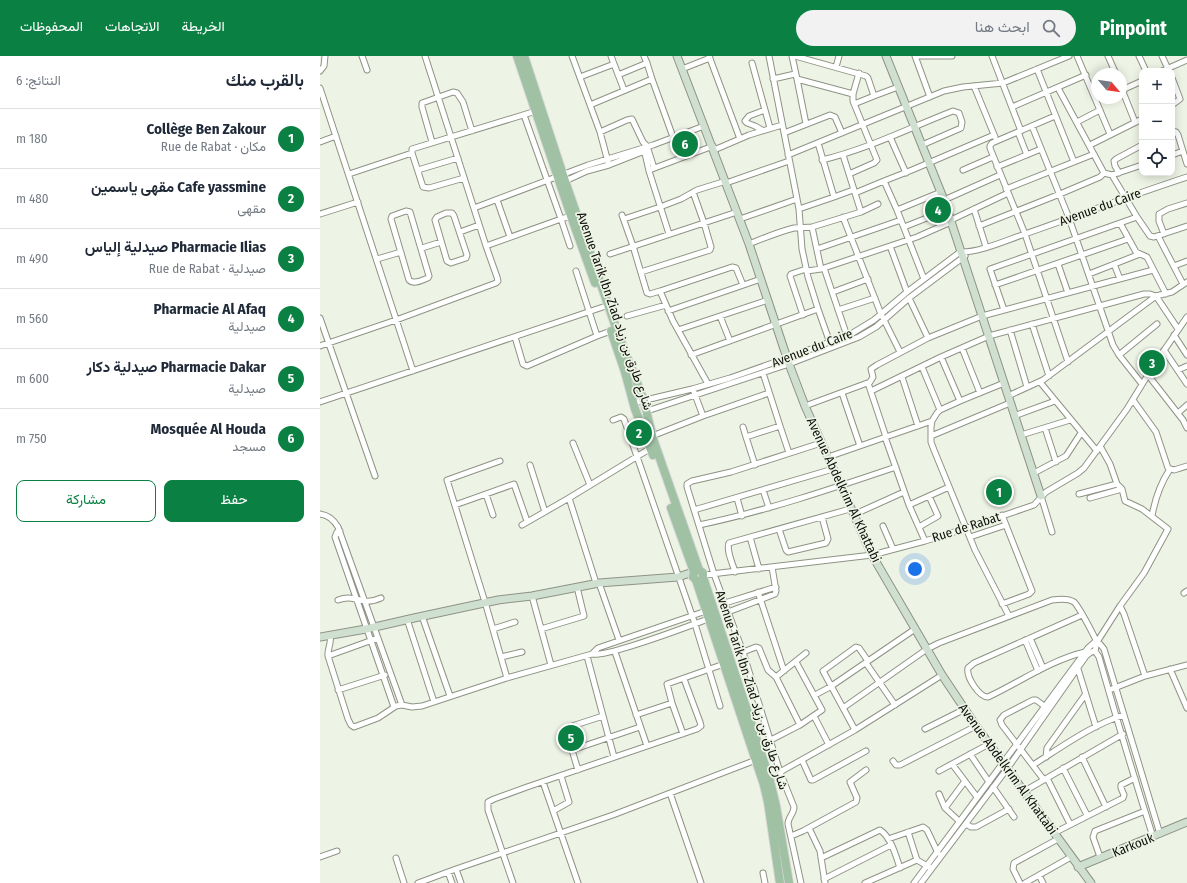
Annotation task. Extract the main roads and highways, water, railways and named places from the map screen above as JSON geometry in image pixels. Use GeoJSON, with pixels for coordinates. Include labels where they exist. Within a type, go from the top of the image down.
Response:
{"type":"FeatureCollection","features":[{"type":"Feature","properties":{"kind":"main road","name":"Avenue Tarik Ibn Ziad شارع طارق بن زياد"},"geometry":{"type":"LineString","coordinates":[[517,56],[620,339],[644,400],[652,436],[697,575],[708,620],[756,760],[768,802],[780,883]]}},
{"type":"Feature","properties":{"kind":"main road","name":"Avenue Tarik Ibn Ziad شارع طارق بن زياد"},"geometry":{"type":"LineString","coordinates":[[524,56],[562,179],[570,216],[625,372],[633,403],[651,448],[759,746],[774,795],[789,883]]}},
{"type":"Feature","properties":{"kind":"main road","name":"Avenue Abdelkrim Al Khattabi"},"geometry":{"type":"LineString","coordinates":[[677,56],[749,244],[788,361],[805,406],[872,555],[942,675],[976,726],[1090,883]]}},
{"type":"Feature","properties":{"kind":"main road"},"geometry":{"type":"LineString","coordinates":[[886,56],[944,200],[1041,496]]}},
{"type":"Feature","properties":{"kind":"main road"},"geometry":{"type":"LineString","coordinates":[[320,637],[366,629],[485,602],[532,596],[597,583],[697,575]]}},
{"type":"Feature","properties":{"kind":"main road","name":"Karkouk"},"geometry":{"type":"LineString","coordinates":[[1078,867],[1187,822]]}},
{"type":"Feature","properties":{"kind":"place","name":"Mosquée Al Houda"},"geometry":{"type":"Point","coordinates":[685,144]}},
{"type":"Feature","properties":{"kind":"place","name":"Pharmacie Al Afaq"},"geometry":{"type":"Point","coordinates":[938,210]}},
{"type":"Feature","properties":{"kind":"place","name":"Pharmacie Ilias صيدلية إلياس"},"geometry":{"type":"Point","coordinates":[1152,363]}},
{"type":"Feature","properties":{"kind":"place","name":"Cafe yassmine مقهى ياسمين"},"geometry":{"type":"Point","coordinates":[639,433]}},
{"type":"Feature","properties":{"kind":"place","name":"Collège Ben Zakour"},"geometry":{"type":"Point","coordinates":[999,492]}},
{"type":"Feature","properties":{"kind":"place","name":"Pharmacie Dakar صيدلية دكار"},"geometry":{"type":"Point","coordinates":[571,738]}}]}
